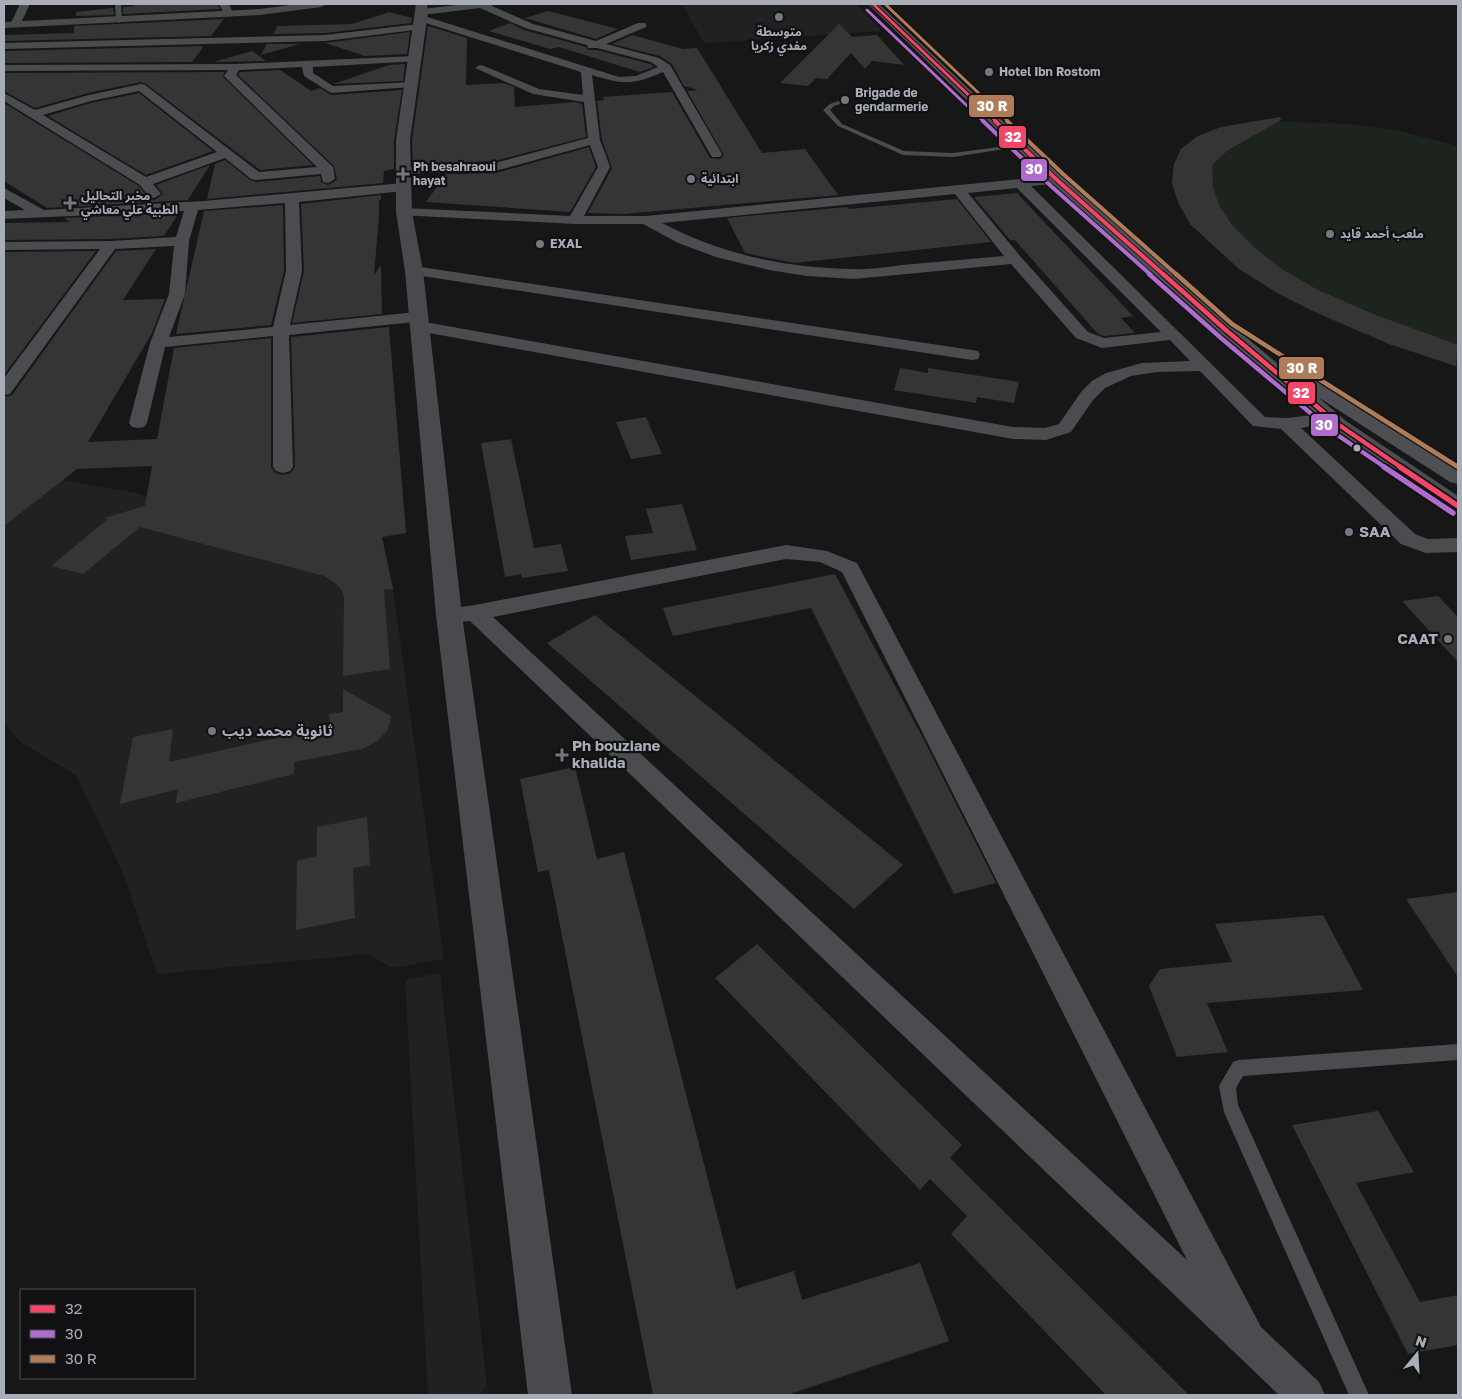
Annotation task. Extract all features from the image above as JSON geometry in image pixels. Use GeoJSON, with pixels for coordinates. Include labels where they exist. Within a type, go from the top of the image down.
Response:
{"type":"FeatureCollection","features":[{"type":"Feature","properties":{"kind":"main road"},"geometry":{"type":"LineString","coordinates":[[873,4],[1057,180],[1227,331],[1330,418],[1458,506]]}},
{"type":"Feature","properties":{"kind":"main road"},"geometry":{"type":"LineString","coordinates":[[1227,331],[1458,476]]}},
{"type":"Feature","properties":{"kind":"street"},"geometry":{"type":"LineString","coordinates":[[9,25],[25,4]]}},
{"type":"Feature","properties":{"kind":"street"},"geometry":{"type":"LineString","coordinates":[[9,25],[119,21],[273,4]]}},
{"type":"Feature","properties":{"kind":"street"},"geometry":{"type":"LineString","coordinates":[[226,8],[260,12],[321,4]]}},
{"type":"Feature","properties":{"kind":"street"},"geometry":{"type":"LineString","coordinates":[[4,46],[324,38],[421,15],[485,4],[520,30],[596,44],[655,60],[666,68],[716,154]]}},
{"type":"Feature","properties":{"kind":"street"},"geometry":{"type":"LineString","coordinates":[[421,15],[492,41],[586,71],[628,80],[646,76],[666,68]]}},
{"type":"Feature","properties":{"kind":"street"},"geometry":{"type":"LineString","coordinates":[[421,15],[404,140],[403,190],[414,271],[418,321],[462,614],[550,1395]]}},
{"type":"Feature","properties":{"kind":"street"},"geometry":{"type":"LineString","coordinates":[[24,46],[45,24]]}},
{"type":"Feature","properties":{"kind":"street"},"geometry":{"type":"LineString","coordinates":[[547,70],[576,53],[642,25]]}},
{"type":"Feature","properties":{"kind":"street"},"geometry":{"type":"LineString","coordinates":[[492,41],[520,30]]}},
{"type":"Feature","properties":{"kind":"street"},"geometry":{"type":"LineString","coordinates":[[307,65],[308,74],[331,90],[413,72]]}},
{"type":"Feature","properties":{"kind":"street"},"geometry":{"type":"LineString","coordinates":[[4,68],[236,68],[307,65],[413,72]]}},
{"type":"Feature","properties":{"kind":"street"},"geometry":{"type":"LineString","coordinates":[[30,68],[55,81]]}},
{"type":"Feature","properties":{"kind":"street"},"geometry":{"type":"LineString","coordinates":[[236,68],[230,76],[328,170],[329,196]]}},
{"type":"Feature","properties":{"kind":"street"},"geometry":{"type":"LineString","coordinates":[[480,68],[548,94],[589,99]]}},
{"type":"Feature","properties":{"kind":"street"},"geometry":{"type":"LineString","coordinates":[[575,220],[604,167],[594,140],[586,71]]}},
{"type":"Feature","properties":{"kind":"street"},"geometry":{"type":"LineString","coordinates":[[512,81],[530,76]]}},
{"type":"Feature","properties":{"kind":"street"},"geometry":{"type":"LineString","coordinates":[[33,114],[89,98],[135,87],[143,87],[256,176],[328,170]]}},
{"type":"Feature","properties":{"kind":"street"},"geometry":{"type":"LineString","coordinates":[[72,89],[89,98]]}},
{"type":"Feature","properties":{"kind":"street"},"geometry":{"type":"LineString","coordinates":[[4,96],[145,182],[154,194]]}},
{"type":"Feature","properties":{"kind":"street"},"geometry":{"type":"LineString","coordinates":[[4,215],[192,208],[403,190],[594,140]]}},
{"type":"Feature","properties":{"kind":"street"},"geometry":{"type":"LineString","coordinates":[[145,182],[227,153]]}},
{"type":"Feature","properties":{"kind":"street"},"geometry":{"type":"LineString","coordinates":[[403,190],[575,220],[646,220],[1057,180]]}},
{"type":"Feature","properties":{"kind":"street"},"geometry":{"type":"LineString","coordinates":[[1020,183],[1259,422],[1285,424],[1330,418]]}},
{"type":"Feature","properties":{"kind":"street"},"geometry":{"type":"LineString","coordinates":[[959,190],[1015,259],[1082,335],[1102,343],[1174,335]]}},
{"type":"Feature","properties":{"kind":"street"},"geometry":{"type":"LineString","coordinates":[[4,192],[40,214]]}},
{"type":"Feature","properties":{"kind":"street"},"geometry":{"type":"LineString","coordinates":[[283,467],[281,329],[294,271],[292,200]]}},
{"type":"Feature","properties":{"kind":"street"},"geometry":{"type":"LineString","coordinates":[[138,423],[158,343],[177,294],[182,240],[192,208]]}},
{"type":"Feature","properties":{"kind":"street"},"geometry":{"type":"LineString","coordinates":[[705,214],[721,254]]}},
{"type":"Feature","properties":{"kind":"street"},"geometry":{"type":"LineString","coordinates":[[646,220],[683,240],[721,254],[769,266],[807,271],[854,274],[1015,259]]}},
{"type":"Feature","properties":{"kind":"street"},"geometry":{"type":"LineString","coordinates":[[4,246],[111,245],[182,240]]}},
{"type":"Feature","properties":{"kind":"street"},"geometry":{"type":"LineString","coordinates":[[4,390],[111,245]]}},
{"type":"Feature","properties":{"kind":"street"},"geometry":{"type":"LineString","coordinates":[[414,271],[972,355]]}},
{"type":"Feature","properties":{"kind":"street"},"geometry":{"type":"LineString","coordinates":[[158,343],[281,329],[418,321],[1013,433],[1046,434],[1065,428],[1077,414],[1087,395],[1109,377],[1125,371],[1144,368],[1204,366]]}},
{"type":"Feature","properties":{"kind":"street"},"geometry":{"type":"LineString","coordinates":[[1285,424],[1408,539],[1426,546],[1458,545]]}},
{"type":"Feature","properties":{"kind":"street"},"geometry":{"type":"LineString","coordinates":[[462,614],[786,552],[816,554],[835,558],[850,568],[1248,1341]]}},
{"type":"Feature","properties":{"kind":"street"},"geometry":{"type":"LineString","coordinates":[[462,614],[1306,1395]]}},
{"type":"Feature","properties":{"kind":"lane"},"geometry":{"type":"LineString","coordinates":[[118,4],[119,21]]}},
{"type":"Feature","properties":{"kind":"lane"},"geometry":{"type":"LineString","coordinates":[[844,101],[832,105],[826,110],[829,116],[840,125],[903,153],[953,155],[1022,146]]}},
{"type":"Feature","properties":{"kind":"lane"},"geometry":{"type":"LineString","coordinates":[[1359,1395],[1230,1106],[1227,1086],[1239,1068],[1458,1052]]}},
{"type":"Feature","properties":{"kind":"shaded area","name":"متوسطة مفدي زكريا"},"geometry":{"type":"Polygon","coordinates":[[[682,4],[856,4],[882,31],[704,43],[682,4]]]}},
{"type":"Feature","properties":{"kind":"shaded area","name":"ملعب أحمد قايد"},"geometry":{"type":"Polygon","coordinates":[[[1260,121],[1351,124],[1395,130],[1458,146],[1458,367],[1358,331],[1293,301],[1234,263],[1207,240],[1187,218],[1177,201],[1173,182],[1173,172],[1177,158],[1184,147],[1194,139],[1219,128],[1260,121]]]}},
{"type":"Feature","properties":{"kind":"shaded area","name":"ثانوية محمد ديب"},"geometry":{"type":"Polygon","coordinates":[[[4,469],[135,493],[387,561],[393,589],[444,959],[393,968],[368,954],[157,974],[123,873],[76,775],[19,741],[4,721],[4,469]]]}},
{"type":"Feature","properties":{"kind":"shaded area"},"geometry":{"type":"Polygon","coordinates":[[[440,973],[487,1386],[479,1395],[428,1395],[405,980],[440,973]]]}},
{"type":"Feature","properties":{"kind":"building"},"geometry":{"type":"Polygon","coordinates":[[[134,4],[217,4],[220,9],[123,14],[123,7],[135,6],[134,4]]]}},
{"type":"Feature","properties":{"kind":"building"},"geometry":{"type":"Polygon","coordinates":[[[113,8],[114,15],[76,16],[76,12],[113,8]]]}},
{"type":"Feature","properties":{"kind":"building"},"geometry":{"type":"Polygon","coordinates":[[[548,11],[618,29],[596,39],[525,18],[548,11]]]}},
{"type":"Feature","properties":{"kind":"building"},"geometry":{"type":"Polygon","coordinates":[[[389,12],[412,18],[411,23],[325,33],[273,34],[278,26],[352,24],[389,12]]]}},
{"type":"Feature","properties":{"kind":"building"},"geometry":{"type":"Polygon","coordinates":[[[224,19],[211,36],[4,41],[4,35],[74,33],[74,26],[224,19]]]}},
{"type":"Feature","properties":{"kind":"building"},"geometry":{"type":"Polygon","coordinates":[[[510,23],[524,30],[586,47],[588,50],[597,50],[650,64],[654,67],[640,72],[559,47],[550,49],[489,31],[510,23]]]}},
{"type":"Feature","properties":{"kind":"building"},"geometry":{"type":"Polygon","coordinates":[[[839,24],[852,37],[877,35],[904,65],[872,61],[865,69],[851,53],[827,79],[816,78],[808,86],[780,83],[839,24]]]}},
{"type":"Feature","properties":{"kind":"building"},"geometry":{"type":"Polygon","coordinates":[[[428,26],[467,38],[466,85],[503,83],[514,87],[515,107],[575,102],[582,104],[586,137],[495,161],[413,165],[412,140],[428,26]]]}},
{"type":"Feature","properties":{"kind":"building"},"geometry":{"type":"Polygon","coordinates":[[[410,32],[407,54],[365,56],[325,43],[410,32]]]}},
{"type":"Feature","properties":{"kind":"building"},"geometry":{"type":"Polygon","coordinates":[[[632,35],[683,49],[697,48],[762,153],[805,149],[838,195],[624,214],[588,213],[612,168],[602,140],[597,101],[604,100],[603,97],[672,92],[710,158],[720,159],[724,155],[687,91],[698,90],[684,86],[672,64],[660,56],[612,44],[632,35]]]}},
{"type":"Feature","properties":{"kind":"building"},"geometry":{"type":"Polygon","coordinates":[[[267,44],[300,44],[261,55],[267,44]]]}},
{"type":"Feature","properties":{"kind":"building"},"geometry":{"type":"Polygon","coordinates":[[[204,46],[192,62],[4,63],[4,51],[204,46]]]}},
{"type":"Feature","properties":{"kind":"building"},"geometry":{"type":"Polygon","coordinates":[[[252,51],[266,61],[214,62],[252,51]]]}},
{"type":"Feature","properties":{"kind":"building"},"geometry":{"type":"Polygon","coordinates":[[[405,64],[403,81],[333,84],[389,65],[405,64]]]}},
{"type":"Feature","properties":{"kind":"building"},"geometry":{"type":"Polygon","coordinates":[[[280,70],[311,91],[320,88],[331,95],[402,90],[394,140],[394,169],[384,171],[383,183],[207,199],[215,164],[225,160],[250,180],[256,182],[320,176],[321,182],[328,185],[337,180],[334,166],[238,75],[240,72],[280,70]]]}},
{"type":"Feature","properties":{"kind":"building"},"geometry":{"type":"Polygon","coordinates":[[[224,72],[223,77],[313,165],[260,170],[141,82],[88,93],[35,108],[4,91],[4,73],[224,72]]]}},
{"type":"Feature","properties":{"kind":"building"},"geometry":{"type":"Polygon","coordinates":[[[139,93],[213,151],[146,175],[48,116],[91,103],[139,93]]]}},
{"type":"Feature","properties":{"kind":"building"},"geometry":{"type":"Polygon","coordinates":[[[4,103],[139,186],[149,199],[155,200],[163,194],[156,185],[210,165],[188,200],[47,208],[4,181],[4,103]]]}},
{"type":"Feature","properties":{"kind":"building"},"geometry":{"type":"Polygon","coordinates":[[[1280,117],[1281,120],[1228,150],[1212,165],[1213,188],[1220,207],[1232,225],[1255,248],[1280,268],[1316,289],[1373,314],[1458,345],[1456,366],[1389,344],[1277,293],[1239,269],[1190,224],[1179,204],[1172,183],[1174,164],[1181,149],[1198,136],[1221,127],[1280,117]]]}},
{"type":"Feature","properties":{"kind":"building"},"geometry":{"type":"Polygon","coordinates":[[[589,147],[596,167],[570,212],[426,202],[446,174],[496,173],[589,147]]]}},
{"type":"Feature","properties":{"kind":"building"},"geometry":{"type":"Polygon","coordinates":[[[1017,193],[1133,316],[1121,318],[1135,333],[1104,336],[1098,334],[1015,240],[1010,240],[974,197],[1017,193]]]}},
{"type":"Feature","properties":{"kind":"building"},"geometry":{"type":"Polygon","coordinates":[[[381,195],[381,200],[379,200],[374,275],[381,265],[382,314],[292,323],[304,271],[301,204],[381,195]]]}},
{"type":"Feature","properties":{"kind":"building"},"geometry":{"type":"Polygon","coordinates":[[[957,199],[991,242],[794,263],[745,253],[727,218],[847,207],[849,209],[957,199]]]}},
{"type":"Feature","properties":{"kind":"building"},"geometry":{"type":"Polygon","coordinates":[[[283,205],[284,271],[271,325],[176,334],[204,211],[283,205]]]}},
{"type":"Feature","properties":{"kind":"building"},"geometry":{"type":"Polygon","coordinates":[[[179,213],[164,236],[111,239],[4,240],[4,223],[70,222],[64,218],[179,213]]]}},
{"type":"Feature","properties":{"kind":"building"},"geometry":{"type":"Polygon","coordinates":[[[156,249],[123,300],[165,299],[152,333],[88,442],[157,439],[174,348],[271,338],[271,467],[275,473],[282,475],[291,473],[295,467],[291,337],[389,327],[406,533],[382,537],[393,589],[384,590],[390,669],[343,676],[344,597],[341,589],[324,576],[140,527],[83,574],[51,566],[108,519],[104,518],[145,506],[152,466],[77,469],[4,526],[4,397],[12,395],[116,251],[156,249]]]}},
{"type":"Feature","properties":{"kind":"building"},"geometry":{"type":"Polygon","coordinates":[[[96,251],[4,375],[4,252],[96,251]]]}},
{"type":"Feature","properties":{"kind":"building"},"geometry":{"type":"Polygon","coordinates":[[[900,368],[928,373],[928,368],[1019,382],[1014,403],[977,397],[976,403],[894,390],[900,368]]]}},
{"type":"Feature","properties":{"kind":"building"},"geometry":{"type":"Polygon","coordinates":[[[646,417],[662,454],[631,459],[616,422],[646,417]]]}},
{"type":"Feature","properties":{"kind":"building"},"geometry":{"type":"Polygon","coordinates":[[[511,439],[534,548],[561,544],[568,571],[522,578],[521,574],[505,577],[481,443],[511,439]]]}},
{"type":"Feature","properties":{"kind":"building"},"geometry":{"type":"Polygon","coordinates":[[[682,504],[697,550],[631,560],[625,536],[653,533],[646,509],[682,504]]]}},
{"type":"Feature","properties":{"kind":"building"},"geometry":{"type":"Polygon","coordinates":[[[835,574],[923,738],[996,883],[954,894],[811,608],[673,636],[663,608],[835,574]]]}},
{"type":"Feature","properties":{"kind":"building","name":"CAAT"},"geometry":{"type":"Polygon","coordinates":[[[1438,596],[1458,617],[1458,662],[1402,601],[1438,596]]]}},
{"type":"Feature","properties":{"kind":"building"},"geometry":{"type":"Polygon","coordinates":[[[595,615],[903,865],[854,909],[547,643],[595,615]]]}},
{"type":"Feature","properties":{"kind":"building"},"geometry":{"type":"Polygon","coordinates":[[[343,689],[391,716],[388,730],[377,741],[362,749],[294,762],[294,774],[176,803],[178,789],[120,804],[133,737],[173,729],[169,762],[330,726],[329,714],[343,712],[343,689]]]}},
{"type":"Feature","properties":{"kind":"building"},"geometry":{"type":"Polygon","coordinates":[[[575,767],[597,859],[624,852],[736,1289],[794,1271],[802,1300],[920,1263],[949,1341],[787,1395],[653,1395],[549,870],[538,872],[520,779],[575,767]]]}},
{"type":"Feature","properties":{"kind":"building"},"geometry":{"type":"Polygon","coordinates":[[[367,817],[370,865],[353,868],[355,918],[296,930],[297,861],[317,856],[317,827],[367,817]]]}},
{"type":"Feature","properties":{"kind":"building"},"geometry":{"type":"Polygon","coordinates":[[[1458,892],[1458,977],[1406,899],[1458,892]]]}},
{"type":"Feature","properties":{"kind":"building"},"geometry":{"type":"Polygon","coordinates":[[[1323,915],[1363,990],[1207,1003],[1228,1052],[1177,1057],[1149,986],[1160,969],[1232,962],[1215,924],[1323,915]]]}},
{"type":"Feature","properties":{"kind":"building"},"geometry":{"type":"Polygon","coordinates":[[[757,944],[962,1145],[950,1158],[1189,1395],[1106,1395],[951,1234],[967,1216],[930,1179],[920,1190],[715,978],[757,944]]]}},
{"type":"Feature","properties":{"kind":"building"},"geometry":{"type":"Polygon","coordinates":[[[1378,1111],[1414,1172],[1356,1183],[1420,1302],[1458,1295],[1458,1345],[1408,1354],[1292,1125],[1378,1111]]]}},
{"type":"Feature","properties":{"kind":"transit line","name":"32"},"geometry":{"type":"LineString","coordinates":[[873,4],[1057,180],[1227,331],[1339,425],[1458,506]]}},
{"type":"Feature","properties":{"kind":"transit line"},"geometry":{"type":"LineString","coordinates":[[885,4],[1063,174],[1232,324],[1458,467]]}},
{"type":"Feature","properties":{"kind":"transit line","name":"30"},"geometry":{"type":"LineString","coordinates":[[867,10],[1051,186],[1221,338],[1333,432],[1453,513]]}},
{"type":"Feature","properties":{"kind":"place","name":"متوسطة مفدي زكريا"},"geometry":{"type":"Point","coordinates":[779,17]}},
{"type":"Feature","properties":{"kind":"place","name":"Hotel Ibn Rostom"},"geometry":{"type":"Point","coordinates":[989,72]}},
{"type":"Feature","properties":{"kind":"place","name":"Brigade de gendarmerie"},"geometry":{"type":"Point","coordinates":[845,100]}},
{"type":"Feature","properties":{"kind":"place","name":"Ph besahraoui hayat"},"geometry":{"type":"Point","coordinates":[403,174]}},
{"type":"Feature","properties":{"kind":"place","name":"ابتدائية"},"geometry":{"type":"Point","coordinates":[691,179]}},
{"type":"Feature","properties":{"kind":"place","name":"مخبر التحاليل الطبية علي معاشي"},"geometry":{"type":"Point","coordinates":[70,203]}},
{"type":"Feature","properties":{"kind":"place","name":"ملعب أحمد قايد"},"geometry":{"type":"Point","coordinates":[1330,234]}},
{"type":"Feature","properties":{"kind":"place","name":"EXAL"},"geometry":{"type":"Point","coordinates":[540,244]}},
{"type":"Feature","properties":{"kind":"place","name":"SAA"},"geometry":{"type":"Point","coordinates":[1349,532]}},
{"type":"Feature","properties":{"kind":"place","name":"CAAT"},"geometry":{"type":"Point","coordinates":[1448,639]}},
{"type":"Feature","properties":{"kind":"place","name":"ثانوية محمد ديب"},"geometry":{"type":"Point","coordinates":[212,731]}},
{"type":"Feature","properties":{"kind":"place","name":"Ph bouziane khalida"},"geometry":{"type":"Point","coordinates":[562,755]}}]}
